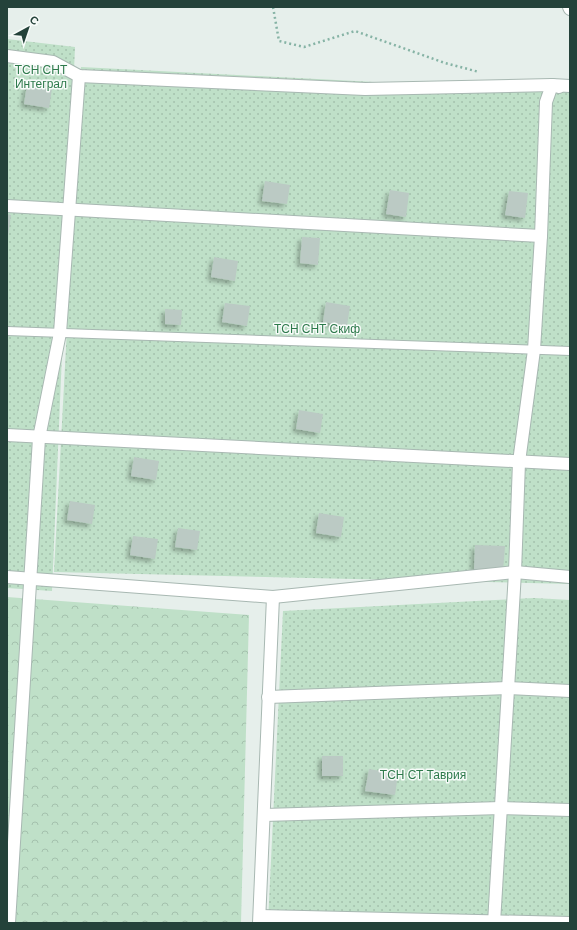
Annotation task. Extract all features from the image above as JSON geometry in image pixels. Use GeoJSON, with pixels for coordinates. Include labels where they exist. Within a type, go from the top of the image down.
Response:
{"type":"FeatureCollection","features":[{"type":"Feature","properties":{"kind":"street"},"geometry":{"type":"LineString","coordinates":[[7,56],[53,62],[79,76],[365,89],[570,86]]}},
{"type":"Feature","properties":{"kind":"street"},"geometry":{"type":"LineString","coordinates":[[9,923],[40,438],[60,334],[79,76]]}},
{"type":"Feature","properties":{"kind":"street"},"geometry":{"type":"LineString","coordinates":[[552,86],[570,89]]}},
{"type":"Feature","properties":{"kind":"street"},"geometry":{"type":"LineString","coordinates":[[494,922],[515,572],[519,462],[534,350],[541,236],[546,102],[552,86]]}},
{"type":"Feature","properties":{"kind":"street"},"geometry":{"type":"LineString","coordinates":[[7,206],[541,236]]}},
{"type":"Feature","properties":{"kind":"street"},"geometry":{"type":"LineString","coordinates":[[7,435],[40,438],[570,464]]}},
{"type":"Feature","properties":{"kind":"street"},"geometry":{"type":"LineString","coordinates":[[7,577],[273,597],[515,572],[570,577]]}},
{"type":"Feature","properties":{"kind":"street"},"geometry":{"type":"LineString","coordinates":[[273,597],[260,919],[570,923]]}},
{"type":"Feature","properties":{"kind":"street"},"geometry":{"type":"LineString","coordinates":[[268,697],[508,688],[570,691]]}},
{"type":"Feature","properties":{"kind":"street"},"geometry":{"type":"LineString","coordinates":[[264,815],[501,808],[570,810]]}},
{"type":"Feature","properties":{"kind":"lane"},"geometry":{"type":"LineString","coordinates":[[7,331],[570,351]]}},
{"type":"Feature","properties":{"kind":"path"},"geometry":{"type":"LineString","coordinates":[[273,7],[279,41],[304,47],[355,32],[445,63],[481,73]]}},
{"type":"Feature","properties":{"kind":"green space","name":"ТСН СНТ Интеграл"},"geometry":{"type":"Polygon","coordinates":[[[7,39],[75,47],[52,591],[7,588],[7,39]]]}},
{"type":"Feature","properties":{"kind":"green space","name":"ТСН СНТ Скиф"},"geometry":{"type":"Polygon","coordinates":[[[81,67],[570,92],[570,584],[54,572],[81,67]]]}},
{"type":"Feature","properties":{"kind":"green space"},"geometry":{"type":"Polygon","coordinates":[[[7,597],[249,615],[241,923],[7,923],[7,597]]]}},
{"type":"Feature","properties":{"kind":"green space","name":"ТСН СТ Таврия"},"geometry":{"type":"Polygon","coordinates":[[[534,598],[570,600],[570,923],[268,923],[283,611],[534,598]]]}},
{"type":"Feature","properties":{"kind":"building"},"geometry":{"type":"Polygon","coordinates":[[[27,85],[52,89],[49,108],[24,104],[27,85]]]}},
{"type":"Feature","properties":{"kind":"building"},"geometry":{"type":"Polygon","coordinates":[[[265,181],[290,185],[287,204],[262,201],[265,181]]]}},
{"type":"Feature","properties":{"kind":"building"},"geometry":{"type":"Polygon","coordinates":[[[390,190],[409,193],[406,217],[386,214],[390,190]]]}},
{"type":"Feature","properties":{"kind":"building"},"geometry":{"type":"Polygon","coordinates":[[[509,191],[528,193],[525,218],[505,215],[509,191]]]}},
{"type":"Feature","properties":{"kind":"building"},"geometry":{"type":"Polygon","coordinates":[[[7,214],[11,215],[8,236],[7,236],[7,214]]]}},
{"type":"Feature","properties":{"kind":"building"},"geometry":{"type":"Polygon","coordinates":[[[302,237],[320,238],[318,265],[300,263],[302,237]]]}},
{"type":"Feature","properties":{"kind":"building"},"geometry":{"type":"Polygon","coordinates":[[[214,257],[238,261],[235,281],[211,277],[214,257]]]}},
{"type":"Feature","properties":{"kind":"building"},"geometry":{"type":"Polygon","coordinates":[[[326,302],[350,306],[347,326],[323,322],[326,302]]]}},
{"type":"Feature","properties":{"kind":"building"},"geometry":{"type":"Polygon","coordinates":[[[225,303],[250,306],[247,326],[222,322],[225,303]]]}},
{"type":"Feature","properties":{"kind":"building"},"geometry":{"type":"Polygon","coordinates":[[[165,309],[182,310],[181,325],[165,324],[165,309]]]}},
{"type":"Feature","properties":{"kind":"building"},"geometry":{"type":"Polygon","coordinates":[[[299,410],[323,414],[320,433],[296,429],[299,410]]]}},
{"type":"Feature","properties":{"kind":"building"},"geometry":{"type":"Polygon","coordinates":[[[134,457],[159,461],[156,480],[131,476],[134,457]]]}},
{"type":"Feature","properties":{"kind":"building"},"geometry":{"type":"Polygon","coordinates":[[[70,501],[95,505],[92,524],[67,520],[70,501]]]}},
{"type":"Feature","properties":{"kind":"building"},"geometry":{"type":"Polygon","coordinates":[[[319,513],[344,517],[341,537],[316,533],[319,513]]]}},
{"type":"Feature","properties":{"kind":"building"},"geometry":{"type":"Polygon","coordinates":[[[178,528],[200,531],[197,550],[175,547],[178,528]]]}},
{"type":"Feature","properties":{"kind":"building"},"geometry":{"type":"Polygon","coordinates":[[[133,536],[158,539],[155,559],[130,555],[133,536]]]}},
{"type":"Feature","properties":{"kind":"building"},"geometry":{"type":"Polygon","coordinates":[[[475,545],[505,546],[503,571],[474,569],[475,545]]]}},
{"type":"Feature","properties":{"kind":"building"},"geometry":{"type":"Polygon","coordinates":[[[322,756],[343,756],[343,776],[322,776],[322,756]]]}},
{"type":"Feature","properties":{"kind":"building"},"geometry":{"type":"Polygon","coordinates":[[[369,769],[398,774],[395,795],[365,791],[369,769]]]}}]}
